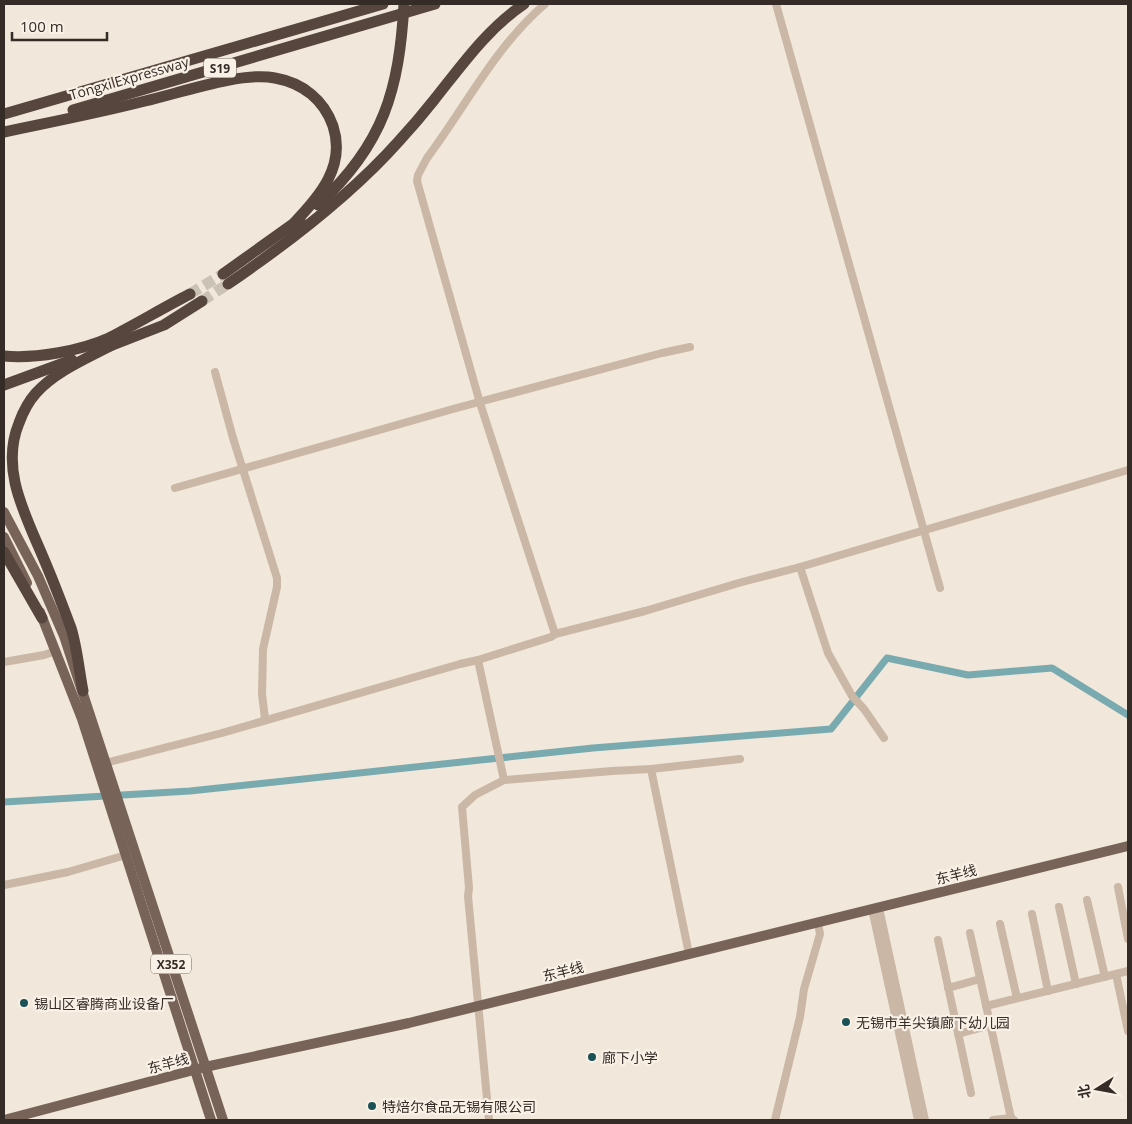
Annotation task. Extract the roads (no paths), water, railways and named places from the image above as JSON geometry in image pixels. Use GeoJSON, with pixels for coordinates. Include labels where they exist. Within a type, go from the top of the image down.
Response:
{"type":"FeatureCollection","features":[{"type":"Feature","properties":{"kind":"highway"},"geometry":{"type":"LineString","coordinates":[[274,36],[368,4]]}},
{"type":"Feature","properties":{"kind":"highway","name":"Tongxi Expressway"},"geometry":{"type":"LineString","coordinates":[[4,114],[383,4]]}},
{"type":"Feature","properties":{"kind":"highway"},"geometry":{"type":"LineString","coordinates":[[398,81],[404,4]]}},
{"type":"Feature","properties":{"kind":"highway"},"geometry":{"type":"LineString","coordinates":[[225,279],[270,255],[343,180],[367,148],[398,81],[407,48],[411,4]]}},
{"type":"Feature","properties":{"kind":"highway","name":"Tongxi Expressway"},"geometry":{"type":"LineString","coordinates":[[4,131],[436,4]]}},
{"type":"Feature","properties":{"kind":"highway"},"geometry":{"type":"LineString","coordinates":[[300,224],[342,196],[398,142],[433,102],[483,39],[524,4]]}},
{"type":"Feature","properties":{"kind":"highway"},"geometry":{"type":"LineString","coordinates":[[4,131],[143,102],[245,78],[274,77],[287,80],[309,91],[325,108],[335,132],[337,146],[333,171],[300,224]]}},
{"type":"Feature","properties":{"kind":"highway"},"geometry":{"type":"LineString","coordinates":[[83,691],[71,630],[21,505],[12,467],[16,430],[24,411],[35,394],[49,380],[190,294]]}},
{"type":"Feature","properties":{"kind":"highway"},"geometry":{"type":"LineString","coordinates":[[4,385],[110,342],[164,325],[202,301]]}},
{"type":"Feature","properties":{"kind":"highway"},"geometry":{"type":"LineString","coordinates":[[4,356],[25,357],[52,354],[110,342]]}},
{"type":"Feature","properties":{"kind":"highway"},"geometry":{"type":"LineString","coordinates":[[4,379],[23,376]]}},
{"type":"Feature","properties":{"kind":"highway"},"geometry":{"type":"LineString","coordinates":[[4,552],[42,618]]}},
{"type":"Feature","properties":{"kind":"main road","name":"X352"},"geometry":{"type":"LineString","coordinates":[[4,512],[46,592],[83,691],[105,763],[126,855],[211,1120]]}},
{"type":"Feature","properties":{"kind":"main road","name":"X352"},"geometry":{"type":"LineString","coordinates":[[4,537],[22,571],[56,651],[110,790]]}},
{"type":"Feature","properties":{"kind":"main road","name":"X352"},"geometry":{"type":"LineString","coordinates":[[115,808],[223,1120]]}},
{"type":"Feature","properties":{"kind":"main road","name":"东羊线"},"geometry":{"type":"LineString","coordinates":[[4,1120],[205,1067],[408,1023],[1128,846]]}},
{"type":"Feature","properties":{"kind":"street"},"geometry":{"type":"LineString","coordinates":[[545,4],[526,20],[498,53],[428,158],[418,175],[417,181],[480,403],[556,634]]}},
{"type":"Feature","properties":{"kind":"street"},"geometry":{"type":"LineString","coordinates":[[776,4],[940,588]]}},
{"type":"Feature","properties":{"kind":"street"},"geometry":{"type":"LineString","coordinates":[[175,488],[443,412],[690,347]]}},
{"type":"Feature","properties":{"kind":"street"},"geometry":{"type":"LineString","coordinates":[[215,372],[277,578],[277,588],[263,649],[262,694],[265,719]]}},
{"type":"Feature","properties":{"kind":"street"},"geometry":{"type":"LineString","coordinates":[[105,763],[222,733],[265,719],[478,660],[556,634],[800,567],[1128,470]]}},
{"type":"Feature","properties":{"kind":"street"},"geometry":{"type":"LineString","coordinates":[[800,567],[828,653],[852,696],[864,709],[884,738]]}},
{"type":"Feature","properties":{"kind":"street"},"geometry":{"type":"LineString","coordinates":[[4,662],[56,651]]}},
{"type":"Feature","properties":{"kind":"street"},"geometry":{"type":"LineString","coordinates":[[478,660],[503,776]]}},
{"type":"Feature","properties":{"kind":"street"},"geometry":{"type":"LineString","coordinates":[[489,1120],[462,807],[503,776],[651,769],[740,759]]}},
{"type":"Feature","properties":{"kind":"street"},"geometry":{"type":"LineString","coordinates":[[651,769],[689,954]]}},
{"type":"Feature","properties":{"kind":"street"},"geometry":{"type":"LineString","coordinates":[[4,886],[68,872],[126,855]]}},
{"type":"Feature","properties":{"kind":"street"},"geometry":{"type":"LineString","coordinates":[[1118,887],[1128,939]]}},
{"type":"Feature","properties":{"kind":"street"},"geometry":{"type":"LineString","coordinates":[[1087,900],[1104,977]]}},
{"type":"Feature","properties":{"kind":"street"},"geometry":{"type":"LineString","coordinates":[[876,908],[918,1120]]}},
{"type":"Feature","properties":{"kind":"street"},"geometry":{"type":"LineString","coordinates":[[876,908],[925,1120]]}},
{"type":"Feature","properties":{"kind":"street"},"geometry":{"type":"LineString","coordinates":[[1059,908],[1076,984]]}},
{"type":"Feature","properties":{"kind":"street"},"geometry":{"type":"LineString","coordinates":[[1032,914],[1048,991]]}},
{"type":"Feature","properties":{"kind":"street"},"geometry":{"type":"LineString","coordinates":[[774,1120],[800,1017],[804,989],[820,934],[818,923]]}},
{"type":"Feature","properties":{"kind":"street"},"geometry":{"type":"LineString","coordinates":[[1000,924],[1016,998]]}},
{"type":"Feature","properties":{"kind":"street"},"geometry":{"type":"LineString","coordinates":[[970,933],[1012,1119],[993,1120]]}},
{"type":"Feature","properties":{"kind":"street"},"geometry":{"type":"LineString","coordinates":[[938,940],[971,1093]]}},
{"type":"Feature","properties":{"kind":"street"},"geometry":{"type":"LineString","coordinates":[[986,1006],[1128,971]]}},
{"type":"Feature","properties":{"kind":"street"},"geometry":{"type":"LineString","coordinates":[[1116,974],[1128,1031]]}},
{"type":"Feature","properties":{"kind":"street"},"geometry":{"type":"LineString","coordinates":[[948,988],[980,979]]}},
{"type":"Feature","properties":{"kind":"street"},"geometry":{"type":"LineString","coordinates":[[958,1034],[991,1025]]}},
{"type":"Feature","properties":{"kind":"waterway"},"geometry":{"type":"LineString","coordinates":[[4,802],[190,791],[593,748],[831,729],[887,658],[968,675],[1052,668],[1128,715]]}},
{"type":"Feature","properties":{"kind":"tunnel"},"geometry":{"type":"LineString","coordinates":[[190,294],[223,274]]}},
{"type":"Feature","properties":{"kind":"tunnel"},"geometry":{"type":"LineString","coordinates":[[202,301],[228,284]]}},
{"type":"Feature","properties":{"kind":"place","name":"锡山区睿腾商业设备厂"},"geometry":{"type":"Point","coordinates":[24,1003]}},
{"type":"Feature","properties":{"kind":"place","name":"无锡市羊尖镇廊下幼儿园"},"geometry":{"type":"Point","coordinates":[846,1022]}},
{"type":"Feature","properties":{"kind":"place","name":"廊下小学"},"geometry":{"type":"Point","coordinates":[592,1057]}},
{"type":"Feature","properties":{"kind":"place","name":"特焙尔食品无锡有限公司"},"geometry":{"type":"Point","coordinates":[372,1106]}}]}
